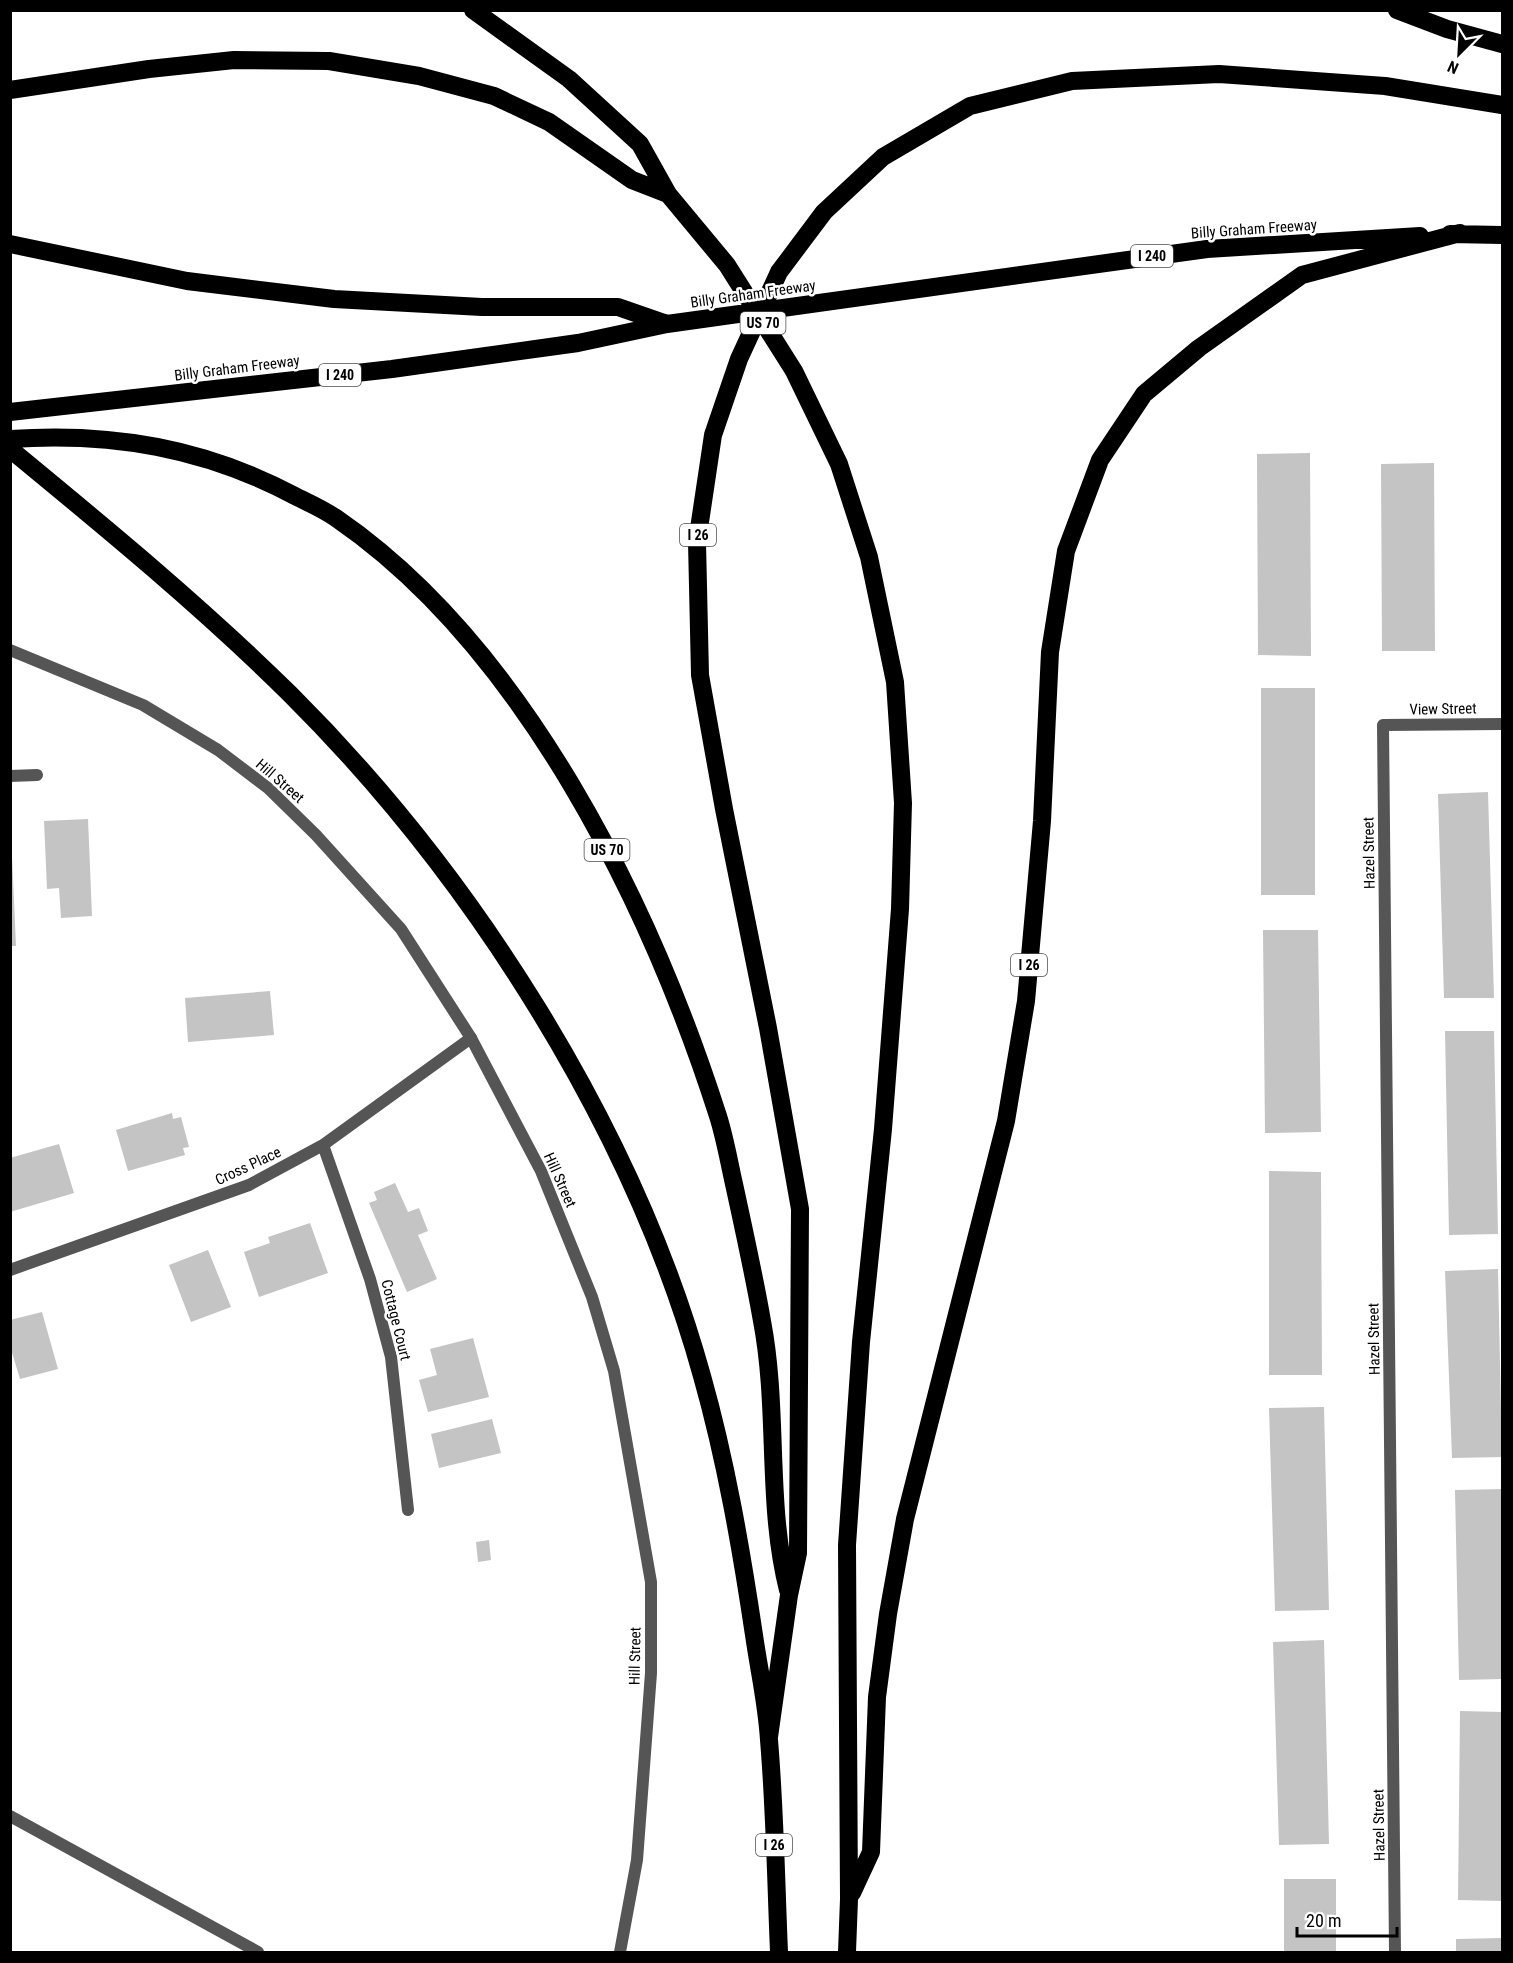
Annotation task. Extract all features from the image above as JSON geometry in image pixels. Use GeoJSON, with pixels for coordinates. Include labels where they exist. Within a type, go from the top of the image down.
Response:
{"type":"FeatureCollection","features":[{"type":"Feature","properties":{"kind":"highway","name":"US 70"},"geometry":{"type":"LineString","coordinates":[[473,10],[569,79],[640,144],[668,194],[727,265],[794,371],[839,464],[869,556],[895,682],[903,803],[900,909],[882,1141],[861,1342],[847,1545],[849,1899]]}},
{"type":"Feature","properties":{"kind":"highway"},"geometry":{"type":"LineString","coordinates":[[1397,10],[1447,29],[1503,44]]}},
{"type":"Feature","properties":{"kind":"highway"},"geometry":{"type":"LineString","coordinates":[[10,90],[148,69],[234,60],[329,61],[419,76],[494,96],[549,122],[632,180],[668,194]]}},
{"type":"Feature","properties":{"kind":"highway","name":"I 26"},"geometry":{"type":"LineString","coordinates":[[779,1953],[769,1737],[789,1595],[798,1553],[800,1209],[768,1028],[700,675],[697,542],[713,435],[739,358],[779,272],[824,212],[883,157],[970,106],[1072,81],[1219,74],[1385,86],[1503,105]]}},
{"type":"Feature","properties":{"kind":"highway","name":"I 26"},"geometry":{"type":"LineString","coordinates":[[847,1953],[849,1899],[871,1852],[877,1697],[888,1614],[905,1519],[1006,1120],[1026,1001],[1042,821],[1050,652],[1066,551],[1106,451],[1144,394],[1199,348],[1302,275],[1460,233]]}},
{"type":"Feature","properties":{"kind":"highway","name":"Billy Graham Freeway"},"geometry":{"type":"LineString","coordinates":[[10,412],[415,366],[578,344],[667,324],[1207,249],[1460,233],[1503,235]]}},
{"type":"Feature","properties":{"kind":"highway"},"geometry":{"type":"LineString","coordinates":[[10,244],[187,281],[334,299],[482,307],[618,307],[667,324]]}},
{"type":"Feature","properties":{"kind":"highway","name":"US 70"},"geometry":{"type":"LineString","coordinates":[[10,439],[44,437],[120,440],[180,450],[264,480],[325,512],[397,566],[462,632],[526,715],[588,812],[639,916],[682,1014],[719,1120],[763,1326],[772,1421],[778,1551],[789,1595]]}},
{"type":"Feature","properties":{"kind":"highway"},"geometry":{"type":"LineString","coordinates":[[10,449],[198,607],[292,696],[390,805],[463,895],[533,1000],[597,1113],[657,1243],[701,1373],[736,1518],[769,1737]]}},
{"type":"Feature","properties":{"kind":"street","name":"Hill Street"},"geometry":{"type":"LineString","coordinates":[[10,650],[143,705],[218,750],[268,788],[356,877],[401,929],[471,1038],[541,1171],[592,1297],[614,1371],[651,1582],[651,1673],[637,1860],[620,1953]]}},
{"type":"Feature","properties":{"kind":"street","name":"View Street"},"geometry":{"type":"LineString","coordinates":[[1383,725],[1503,724]]}},
{"type":"Feature","properties":{"kind":"street","name":"Hazel Street"},"geometry":{"type":"LineString","coordinates":[[1383,725],[1395,1953]]}},
{"type":"Feature","properties":{"kind":"street"},"geometry":{"type":"LineString","coordinates":[[10,776],[37,775]]}},
{"type":"Feature","properties":{"kind":"street","name":"Cross Place"},"geometry":{"type":"LineString","coordinates":[[10,1270],[249,1185],[323,1145],[471,1038]]}},
{"type":"Feature","properties":{"kind":"street","name":"Cottage Court"},"geometry":{"type":"LineString","coordinates":[[323,1145],[370,1279],[391,1357],[408,1510]]}},
{"type":"Feature","properties":{"kind":"street"},"geometry":{"type":"LineString","coordinates":[[10,1816],[258,1953]]}},
{"type":"Feature","properties":{"kind":"building"},"geometry":{"type":"Polygon","coordinates":[[[1310,453],[1311,656],[1258,655],[1257,454],[1310,453]]]}},
{"type":"Feature","properties":{"kind":"building"},"geometry":{"type":"Polygon","coordinates":[[[1434,463],[1435,651],[1382,651],[1381,464],[1434,463]]]}},
{"type":"Feature","properties":{"kind":"building"},"geometry":{"type":"Polygon","coordinates":[[[1261,688],[1315,688],[1315,895],[1261,895],[1261,688]]]}},
{"type":"Feature","properties":{"kind":"building"},"geometry":{"type":"Polygon","coordinates":[[[1488,792],[1494,998],[1444,998],[1438,794],[1488,792]]]}},
{"type":"Feature","properties":{"kind":"building"},"geometry":{"type":"Polygon","coordinates":[[[88,819],[92,916],[61,918],[59,888],[47,889],[44,821],[88,819]]]}},
{"type":"Feature","properties":{"kind":"building"},"geometry":{"type":"Polygon","coordinates":[[[10,856],[12,856],[16,946],[10,946],[10,856]]]}},
{"type":"Feature","properties":{"kind":"building"},"geometry":{"type":"Polygon","coordinates":[[[1263,930],[1318,930],[1321,1132],[1265,1133],[1263,930]]]}},
{"type":"Feature","properties":{"kind":"building"},"geometry":{"type":"Polygon","coordinates":[[[270,991],[274,1035],[188,1042],[185,998],[270,991]]]}},
{"type":"Feature","properties":{"kind":"building"},"geometry":{"type":"Polygon","coordinates":[[[1445,1031],[1494,1031],[1498,1234],[1449,1235],[1445,1031]]]}},
{"type":"Feature","properties":{"kind":"building"},"geometry":{"type":"Polygon","coordinates":[[[172,1113],[173,1119],[181,1117],[189,1147],[183,1148],[185,1155],[128,1171],[116,1130],[172,1113]]]}},
{"type":"Feature","properties":{"kind":"building"},"geometry":{"type":"Polygon","coordinates":[[[59,1144],[74,1193],[10,1212],[10,1158],[59,1144]]]}},
{"type":"Feature","properties":{"kind":"building"},"geometry":{"type":"Polygon","coordinates":[[[1269,1171],[1321,1172],[1322,1375],[1269,1375],[1269,1171]]]}},
{"type":"Feature","properties":{"kind":"building"},"geometry":{"type":"Polygon","coordinates":[[[395,1183],[408,1212],[419,1208],[428,1231],[418,1235],[437,1279],[407,1292],[369,1203],[377,1200],[374,1192],[395,1183]]]}},
{"type":"Feature","properties":{"kind":"building"},"geometry":{"type":"Polygon","coordinates":[[[310,1223],[328,1273],[259,1297],[244,1252],[270,1243],[268,1237],[310,1223]]]}},
{"type":"Feature","properties":{"kind":"building"},"geometry":{"type":"Polygon","coordinates":[[[208,1250],[231,1307],[191,1322],[169,1265],[208,1250]]]}},
{"type":"Feature","properties":{"kind":"building"},"geometry":{"type":"Polygon","coordinates":[[[1498,1269],[1502,1457],[1452,1458],[1445,1271],[1498,1269]]]}},
{"type":"Feature","properties":{"kind":"building"},"geometry":{"type":"Polygon","coordinates":[[[42,1312],[58,1369],[20,1379],[10,1346],[10,1320],[42,1312]]]}},
{"type":"Feature","properties":{"kind":"building"},"geometry":{"type":"Polygon","coordinates":[[[473,1338],[489,1397],[428,1412],[419,1380],[437,1375],[430,1349],[473,1338]]]}},
{"type":"Feature","properties":{"kind":"building"},"geometry":{"type":"Polygon","coordinates":[[[1324,1407],[1329,1610],[1275,1611],[1269,1408],[1324,1407]]]}},
{"type":"Feature","properties":{"kind":"building"},"geometry":{"type":"Polygon","coordinates":[[[492,1419],[501,1453],[439,1468],[431,1434],[492,1419]]]}},
{"type":"Feature","properties":{"kind":"building"},"geometry":{"type":"Polygon","coordinates":[[[1502,1489],[1502,1679],[1459,1680],[1455,1490],[1502,1489]]]}},
{"type":"Feature","properties":{"kind":"building"},"geometry":{"type":"Polygon","coordinates":[[[489,1540],[491,1560],[478,1562],[476,1542],[489,1540]]]}},
{"type":"Feature","properties":{"kind":"building"},"geometry":{"type":"Polygon","coordinates":[[[1324,1640],[1329,1844],[1279,1845],[1273,1642],[1324,1640]]]}},
{"type":"Feature","properties":{"kind":"building"},"geometry":{"type":"Polygon","coordinates":[[[1460,1711],[1502,1712],[1502,1901],[1458,1900],[1460,1711]]]}},
{"type":"Feature","properties":{"kind":"building"},"geometry":{"type":"Polygon","coordinates":[[[1284,1879],[1336,1879],[1336,1952],[1284,1952],[1284,1879]]]}},
{"type":"Feature","properties":{"kind":"building"},"geometry":{"type":"Polygon","coordinates":[[[1502,1938],[1502,1952],[1456,1952],[1456,1939],[1502,1938]]]}}]}
